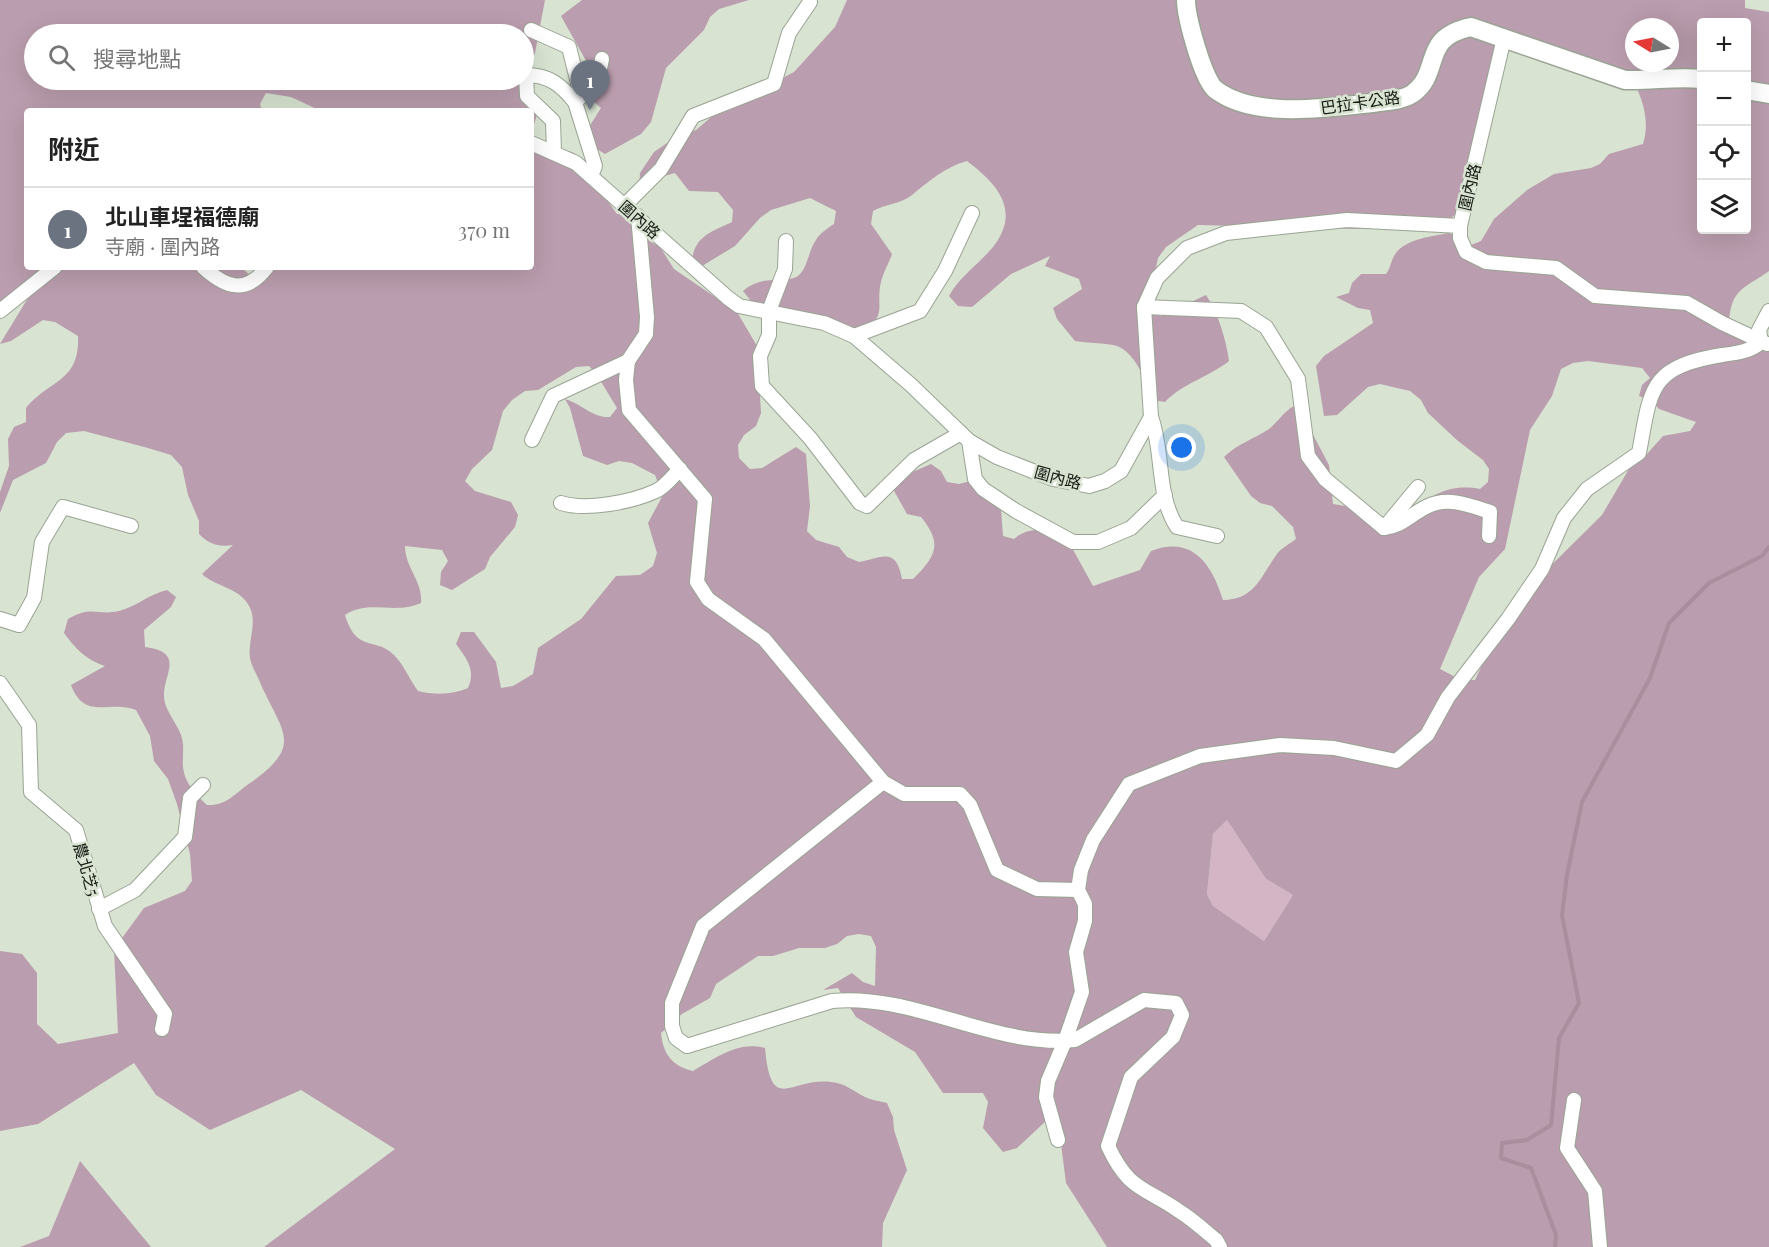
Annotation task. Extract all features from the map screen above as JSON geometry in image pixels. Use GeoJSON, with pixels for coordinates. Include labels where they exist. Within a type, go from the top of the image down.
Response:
{"type":"FeatureCollection","features":[{"type":"Feature","properties":{"kind":"main road","name":"巴拉卡公路"},"geometry":{"type":"LineString","coordinates":[[1186,0],[1205,74],[1215,89],[1242,102],[1273,108],[1330,108],[1395,99],[1412,94],[1426,78],[1438,44],[1453,31],[1472,27],[1625,80],[1647,81],[1680,76],[1697,78]]}},
{"type":"Feature","properties":{"kind":"main road"},"geometry":{"type":"LineString","coordinates":[[1751,91],[1769,94]]}},
{"type":"Feature","properties":{"kind":"street"},"geometry":{"type":"LineString","coordinates":[[626,205],[661,169],[693,116],[774,84],[789,33],[810,2]]}},
{"type":"Feature","properties":{"kind":"street"},"geometry":{"type":"LineString","coordinates":[[534,31],[569,46],[579,87],[575,102]]}},
{"type":"Feature","properties":{"kind":"street","name":"圍內路"},"geometry":{"type":"LineString","coordinates":[[534,144],[576,163],[739,306],[824,323],[854,336],[911,385],[965,437],[998,458],[1053,479],[1089,486],[1105,481],[1121,471],[1151,417],[1144,307],[1157,278],[1187,248],[1226,233],[1347,220],[1460,226],[1504,38]]}},
{"type":"Feature","properties":{"kind":"street"},"geometry":{"type":"LineString","coordinates":[[575,102],[589,90],[600,72],[602,59]]}},
{"type":"Feature","properties":{"kind":"street"},"geometry":{"type":"LineString","coordinates":[[534,75],[540,75],[561,85],[575,102],[595,166],[591,176]]}},
{"type":"Feature","properties":{"kind":"street"},"geometry":{"type":"LineString","coordinates":[[527,90],[527,96],[553,122],[554,153]]}},
{"type":"Feature","properties":{"kind":"street"},"geometry":{"type":"LineString","coordinates":[[854,336],[920,311],[945,272],[972,213]]}},
{"type":"Feature","properties":{"kind":"street"},"geometry":{"type":"LineString","coordinates":[[638,216],[647,317],[646,334],[628,361],[626,380],[629,410],[705,499],[703,544],[697,582],[708,599],[764,639],[883,782],[904,794],[960,794],[970,805],[997,870],[1037,889],[1078,890]]}},
{"type":"Feature","properties":{"kind":"street"},"geometry":{"type":"LineString","coordinates":[[1460,226],[1460,238],[1466,252],[1486,262],[1556,268],[1595,296],[1687,303],[1765,343]]}},
{"type":"Feature","properties":{"kind":"street"},"geometry":{"type":"LineString","coordinates":[[786,241],[785,269],[769,311],[769,334],[760,356],[762,386],[810,438],[860,503],[867,506],[914,460],[965,437],[975,478],[984,489],[1016,511],[1073,542],[1098,542],[1131,528],[1165,495]]}},
{"type":"Feature","properties":{"kind":"street"},"geometry":{"type":"LineString","coordinates":[[0,311],[51,270]]}},
{"type":"Feature","properties":{"kind":"street"},"geometry":{"type":"LineString","coordinates":[[206,270],[218,281],[238,286],[256,281],[265,270]]}},
{"type":"Feature","properties":{"kind":"street"},"geometry":{"type":"LineString","coordinates":[[1144,307],[1241,311],[1266,327],[1298,379],[1308,456],[1326,479],[1384,528],[1398,526],[1428,506],[1457,501],[1490,512],[1489,536]]}},
{"type":"Feature","properties":{"kind":"street"},"geometry":{"type":"LineString","coordinates":[[1765,343],[1759,330],[1769,311]]}},
{"type":"Feature","properties":{"kind":"street"},"geometry":{"type":"LineString","coordinates":[[1058,1140],[1046,1096],[1048,1081],[1082,992],[1076,952],[1084,921],[1085,904],[1078,890],[1081,870],[1093,840],[1129,784],[1200,756],[1280,745],[1334,748],[1396,761],[1426,735],[1448,698],[1508,620],[1542,569],[1564,518],[1587,489],[1639,453],[1650,397],[1663,377],[1690,361],[1751,351],[1765,343]]}},
{"type":"Feature","properties":{"kind":"street"},"geometry":{"type":"LineString","coordinates":[[532,440],[553,396],[628,361]]}},
{"type":"Feature","properties":{"kind":"street"},"geometry":{"type":"LineString","coordinates":[[1151,417],[1156,430],[1167,512],[1177,527],[1217,536]]}},
{"type":"Feature","properties":{"kind":"street"},"geometry":{"type":"LineString","coordinates":[[561,503],[576,508],[599,506],[657,491],[680,469]]}},
{"type":"Feature","properties":{"kind":"street"},"geometry":{"type":"LineString","coordinates":[[1384,528],[1418,487]]}},
{"type":"Feature","properties":{"kind":"street"},"geometry":{"type":"LineString","coordinates":[[0,619],[19,626],[34,598],[42,542],[63,507],[131,526]]}},
{"type":"Feature","properties":{"kind":"street","name":"農北芝5"},"geometry":{"type":"LineString","coordinates":[[0,683],[29,725],[31,792],[76,830],[105,926],[165,1014],[162,1029]]}},
{"type":"Feature","properties":{"kind":"street"},"geometry":{"type":"LineString","coordinates":[[883,782],[703,926],[672,1003],[672,1026],[676,1038],[687,1046],[832,1001],[854,999],[939,1016],[1018,1037],[1065,1041],[1075,1040],[1144,1000],[1176,1003],[1182,1016],[1173,1037],[1131,1077],[1108,1146],[1118,1168],[1137,1187],[1179,1210],[1216,1240],[1220,1247]]}},
{"type":"Feature","properties":{"kind":"street"},"geometry":{"type":"LineString","coordinates":[[99,909],[135,890],[185,837],[190,798],[203,785]]}},
{"type":"Feature","properties":{"kind":"street"},"geometry":{"type":"LineString","coordinates":[[1574,1100],[1567,1148],[1595,1191],[1600,1247]]}},
{"type":"Feature","properties":{"kind":"shaded area"},"geometry":{"type":"Polygon","coordinates":[[[0,0],[545,0],[534,55],[534,24],[24,24],[24,90],[527,90],[539,109],[534,124],[534,108],[315,108],[291,97],[266,93],[260,104],[261,108],[24,108],[24,270],[244,270],[253,278],[262,270],[534,270],[534,138],[574,153],[617,214],[629,212],[638,234],[660,247],[674,269],[737,312],[757,346],[761,413],[756,426],[744,435],[738,445],[739,458],[750,469],[762,468],[796,447],[806,454],[810,506],[807,531],[816,540],[839,547],[847,557],[859,562],[881,557],[892,558],[896,562],[902,579],[913,579],[931,556],[934,542],[928,526],[921,517],[907,514],[889,482],[931,464],[941,471],[947,482],[959,484],[971,481],[1001,509],[1003,536],[1014,539],[1026,532],[1039,530],[1066,537],[1093,586],[1140,570],[1151,551],[1178,547],[1199,556],[1213,575],[1223,600],[1234,599],[1250,591],[1279,552],[1296,539],[1293,527],[1272,506],[1260,503],[1251,496],[1224,457],[1269,429],[1294,406],[1310,429],[1329,465],[1333,504],[1358,508],[1394,521],[1434,495],[1455,488],[1480,489],[1488,482],[1489,469],[1483,460],[1428,413],[1421,400],[1410,391],[1380,384],[1368,387],[1337,415],[1324,416],[1316,366],[1324,356],[1373,323],[1370,310],[1358,308],[1336,297],[1349,293],[1352,283],[1361,274],[1386,274],[1394,255],[1406,244],[1449,233],[1471,245],[1481,241],[1494,219],[1527,190],[1554,174],[1591,168],[1600,164],[1609,154],[1643,144],[1645,116],[1630,72],[1679,72],[1679,18],[1625,18],[1625,70],[1584,63],[1498,29],[1466,197],[1460,210],[1450,219],[1437,222],[1412,216],[1399,217],[1360,229],[1198,225],[1166,247],[1158,258],[1147,312],[1161,316],[1206,295],[1221,326],[1229,361],[1172,395],[1165,402],[1153,400],[1139,367],[1128,353],[1113,345],[1075,341],[1057,319],[1053,308],[1082,289],[1079,279],[1045,266],[1050,256],[1011,274],[972,307],[958,306],[949,296],[959,282],[993,247],[1001,234],[1005,221],[1002,198],[996,188],[967,161],[944,171],[908,198],[873,211],[871,224],[892,254],[881,282],[878,315],[875,321],[861,333],[761,307],[751,301],[743,291],[760,282],[790,279],[800,274],[817,238],[834,224],[836,211],[810,198],[771,210],[760,218],[735,246],[702,266],[692,259],[697,244],[706,235],[732,222],[733,210],[718,192],[689,191],[675,173],[650,180],[639,187],[640,173],[654,152],[673,139],[696,130],[716,113],[794,72],[835,27],[847,0],[1745,0],[1745,8],[1769,12],[1769,271],[1746,286],[1736,296],[1730,311],[1729,323],[1769,336],[1769,1247],[1107,1247],[1066,1183],[1060,1136],[1047,1120],[1017,1148],[1003,1152],[983,1128],[988,1102],[983,1093],[943,1093],[915,1052],[856,1017],[838,988],[823,990],[852,973],[863,982],[875,986],[876,947],[871,936],[859,934],[847,936],[837,944],[825,948],[799,948],[773,956],[758,956],[716,984],[710,998],[682,1014],[661,1033],[666,1053],[679,1066],[686,1069],[693,1071],[728,1052],[755,1046],[765,1048],[772,1081],[778,1087],[785,1089],[817,1082],[831,1082],[845,1086],[867,1098],[887,1103],[907,1170],[883,1223],[882,1247],[264,1247],[395,1149],[301,1090],[210,1130],[156,1095],[134,1063],[38,1124],[0,1131],[0,951],[22,954],[37,973],[37,1024],[58,1044],[118,1033],[114,949],[144,908],[185,891],[192,881],[190,854],[177,804],[168,779],[154,761],[150,736],[136,710],[126,707],[91,706],[83,703],[71,685],[105,666],[86,657],[68,639],[64,633],[68,619],[89,612],[119,611],[167,590],[176,597],[171,607],[144,630],[145,647],[158,650],[166,655],[169,661],[164,694],[165,703],[182,738],[186,779],[207,805],[220,804],[267,770],[278,758],[283,747],[284,736],[251,661],[253,621],[250,607],[241,596],[202,574],[233,545],[215,544],[199,534],[199,521],[188,495],[182,467],[171,455],[84,431],[66,433],[57,442],[46,463],[13,480],[0,513],[0,492],[9,466],[8,439],[14,427],[26,422],[26,408],[69,371],[77,351],[78,336],[55,322],[43,320],[11,341],[0,344],[34,288],[29,278],[0,310],[0,0]],[[1588,361],[1573,363],[1561,369],[1552,396],[1530,430],[1505,549],[1479,577],[1440,669],[1461,680],[1475,680],[1509,607],[1602,515],[1636,457],[1647,454],[1663,436],[1690,431],[1696,422],[1659,409],[1652,401],[1639,396],[1642,385],[1650,378],[1642,368],[1588,361]],[[589,366],[576,367],[538,390],[525,391],[512,400],[503,411],[492,450],[472,469],[465,481],[475,491],[511,502],[518,515],[515,527],[490,557],[485,569],[452,590],[440,585],[441,572],[448,561],[442,550],[405,546],[408,561],[421,595],[421,603],[401,608],[363,608],[345,615],[355,635],[361,640],[387,649],[394,655],[418,691],[443,694],[468,688],[471,670],[456,644],[461,632],[474,632],[496,662],[501,688],[513,686],[533,674],[538,648],[581,619],[616,576],[640,575],[653,566],[657,553],[648,523],[663,495],[655,475],[632,463],[619,461],[607,465],[583,456],[570,408],[565,399],[604,417],[610,417],[617,408],[589,366]],[[1227,820],[1213,834],[1207,894],[1213,906],[1264,941],[1293,895],[1266,879],[1227,820]]]}},
{"type":"Feature","properties":{"kind":"shaded area"},"geometry":{"type":"Polygon","coordinates":[[[582,0],[749,0],[719,9],[710,17],[704,30],[666,68],[651,122],[641,134],[605,154],[595,148],[589,127],[601,108],[587,96],[594,75],[561,16],[582,0]]]}},
{"type":"Feature","properties":{"kind":"shaded area"},"geometry":{"type":"Polygon","coordinates":[[[1227,820],[1266,879],[1293,895],[1264,941],[1213,906],[1207,894],[1213,834],[1227,820]]]}},
{"type":"Feature","properties":{"kind":"shaded area"},"geometry":{"type":"Polygon","coordinates":[[[80,1161],[151,1247],[20,1247],[49,1236],[80,1161]]]}},
{"type":"Feature","properties":{"kind":"waterway"},"geometry":{"type":"LineString","coordinates":[[1555,1247],[1556,1235],[1531,1168],[1501,1158],[1502,1143],[1527,1140],[1551,1125],[1559,1038],[1579,1003],[1562,915],[1567,875],[1582,802],[1650,678],[1669,623],[1709,583],[1762,556],[1769,547]]}},
{"type":"Feature","properties":{"kind":"place","name":"北山車埕福德廟"},"geometry":{"type":"Point","coordinates":[590,110]}}]}
